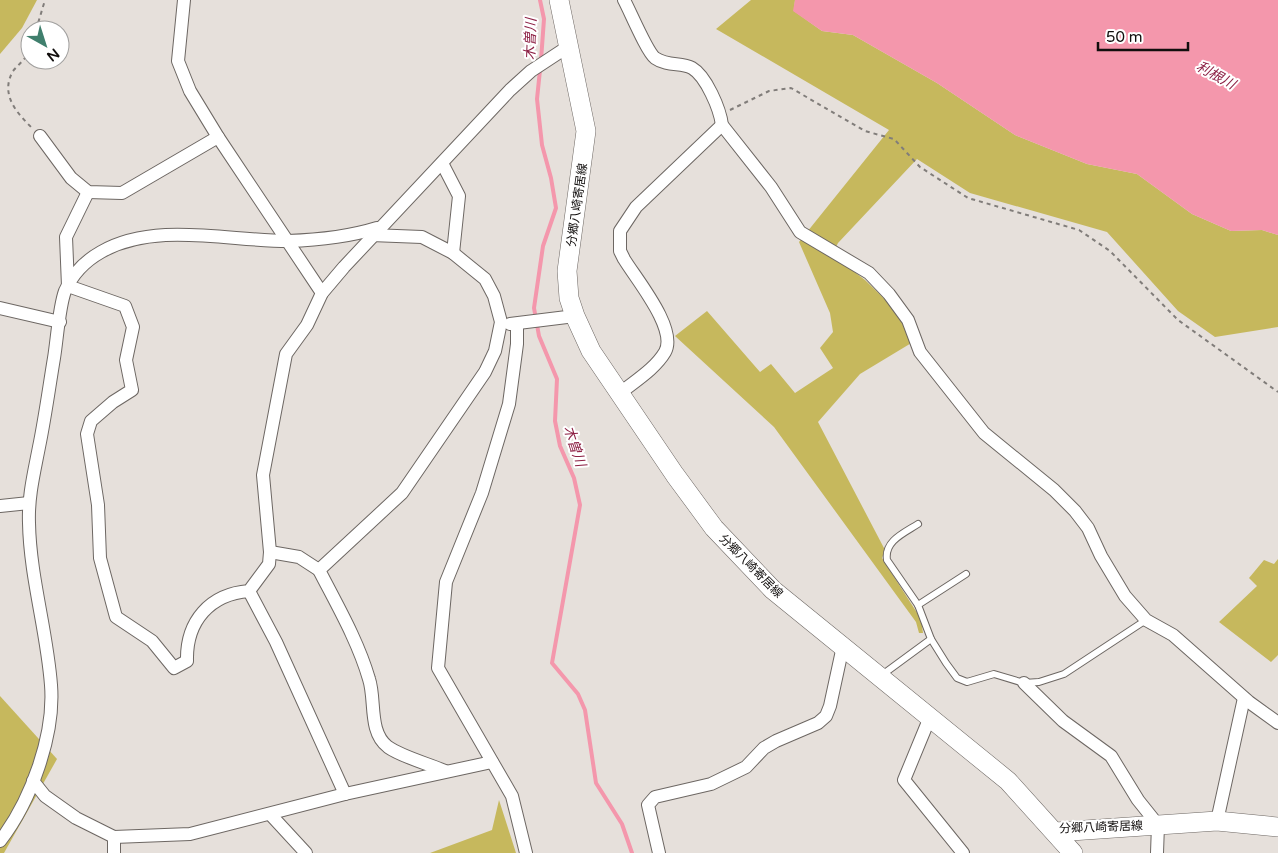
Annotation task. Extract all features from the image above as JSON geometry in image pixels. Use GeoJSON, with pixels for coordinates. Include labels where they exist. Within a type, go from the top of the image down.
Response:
{"type":"FeatureCollection","features":[{"type":"Feature","properties":{"kind":"main road","name":"分郷八崎寄居線"},"geometry":{"type":"LineString","coordinates":[[559,0],[561,51],[586,131],[567,272],[569,298],[591,351],[675,475],[714,528],[745,563],[773,590],[1008,781],[1056,832],[1217,821],[1278,828]]}},
{"type":"Feature","properties":{"kind":"main road"},"geometry":{"type":"LineString","coordinates":[[1056,832],[1073,853]]}},
{"type":"Feature","properties":{"kind":"street"},"geometry":{"type":"LineString","coordinates":[[184,0],[178,61],[190,91],[218,137],[322,293]]}},
{"type":"Feature","properties":{"kind":"street"},"geometry":{"type":"LineString","coordinates":[[624,0],[653,57],[669,65],[692,68],[706,82],[722,120],[771,187],[800,232],[868,273],[889,294],[908,320],[920,352],[984,433],[1054,490],[1075,511],[1088,528],[1101,556],[1125,596],[1146,620],[1172,635],[1244,698],[1278,724]]}},
{"type":"Feature","properties":{"kind":"street"},"geometry":{"type":"LineString","coordinates":[[68,286],[125,306],[133,327],[126,360],[132,390],[91,421],[87,434],[98,505],[100,558],[116,617],[152,641],[174,668],[187,661],[187,650],[195,624],[210,603],[231,593],[249,591],[269,564],[270,552],[263,475],[286,354],[307,325],[322,293],[372,235],[510,90],[531,71],[561,51]]}},
{"type":"Feature","properties":{"kind":"street"},"geometry":{"type":"LineString","coordinates":[[620,394],[658,362],[666,350],[668,339],[664,322],[620,251],[620,231],[636,207],[722,120]]}},
{"type":"Feature","properties":{"kind":"street"},"geometry":{"type":"LineString","coordinates":[[40,136],[71,178],[88,192],[122,193],[218,137]]}},
{"type":"Feature","properties":{"kind":"street"},"geometry":{"type":"LineString","coordinates":[[442,163],[460,196],[453,253]]}},
{"type":"Feature","properties":{"kind":"street"},"geometry":{"type":"LineString","coordinates":[[68,286],[66,237],[88,192]]}},
{"type":"Feature","properties":{"kind":"street"},"geometry":{"type":"LineString","coordinates":[[0,841],[20,809],[33,781],[51,715],[52,686],[32,556],[29,503],[65,292],[68,286],[78,270],[100,252],[137,237],[160,235],[288,241],[355,235],[381,226]]}},
{"type":"Feature","properties":{"kind":"street"},"geometry":{"type":"LineString","coordinates":[[319,570],[402,493],[485,372],[495,351],[500,322],[494,296],[485,279],[453,253],[422,237],[372,235]]}},
{"type":"Feature","properties":{"kind":"street"},"geometry":{"type":"LineString","coordinates":[[0,308],[60,322]]}},
{"type":"Feature","properties":{"kind":"street"},"geometry":{"type":"LineString","coordinates":[[500,322],[521,324],[575,316]]}},
{"type":"Feature","properties":{"kind":"street"},"geometry":{"type":"LineString","coordinates":[[521,324],[508,404],[482,493],[446,582],[438,668],[512,796],[526,853]]}},
{"type":"Feature","properties":{"kind":"street"},"geometry":{"type":"LineString","coordinates":[[0,506],[29,503]]}},
{"type":"Feature","properties":{"kind":"street"},"geometry":{"type":"LineString","coordinates":[[270,552],[299,557],[319,570],[353,638],[370,679],[374,702],[375,731],[388,746],[445,771]]}},
{"type":"Feature","properties":{"kind":"street"},"geometry":{"type":"LineString","coordinates":[[249,591],[276,642],[345,794]]}},
{"type":"Feature","properties":{"kind":"street"},"geometry":{"type":"LineString","coordinates":[[659,853],[648,805],[655,797],[711,784],[746,766],[764,748],[776,741],[818,724],[826,716],[830,706],[843,646]]}},
{"type":"Feature","properties":{"kind":"street"},"geometry":{"type":"LineString","coordinates":[[1024,683],[1063,721],[1111,756],[1138,800],[1158,825],[1157,853]]}},
{"type":"Feature","properties":{"kind":"street"},"geometry":{"type":"LineString","coordinates":[[1217,821],[1244,698]]}},
{"type":"Feature","properties":{"kind":"street"},"geometry":{"type":"LineString","coordinates":[[930,717],[904,780],[963,853]]}},
{"type":"Feature","properties":{"kind":"street"},"geometry":{"type":"LineString","coordinates":[[33,781],[45,796],[76,818],[114,837],[190,834],[345,794],[492,762]]}},
{"type":"Feature","properties":{"kind":"street"},"geometry":{"type":"LineString","coordinates":[[270,814],[306,853]]}},
{"type":"Feature","properties":{"kind":"street"},"geometry":{"type":"LineString","coordinates":[[114,837],[114,853]]}},
{"type":"Feature","properties":{"kind":"lane"},"geometry":{"type":"LineString","coordinates":[[918,524],[894,539],[886,554],[887,560],[918,605],[931,639],[957,678],[967,682],[994,674],[1024,683],[1039,682],[1064,674],[1146,620]]}},
{"type":"Feature","properties":{"kind":"lane"},"geometry":{"type":"LineString","coordinates":[[918,605],[966,574]]}},
{"type":"Feature","properties":{"kind":"lane"},"geometry":{"type":"LineString","coordinates":[[879,677],[931,639]]}},
{"type":"Feature","properties":{"kind":"path"},"geometry":{"type":"LineString","coordinates":[[39,20],[45,0]]}},
{"type":"Feature","properties":{"kind":"path"},"geometry":{"type":"LineString","coordinates":[[20,62],[12,72],[6,85],[9,104],[40,136]]}},
{"type":"Feature","properties":{"kind":"path"},"geometry":{"type":"LineString","coordinates":[[722,120],[737,106],[769,91],[791,88],[865,131],[894,139],[920,167],[968,198],[1079,230],[1110,251],[1178,320],[1278,392]]}},
{"type":"Feature","properties":{"kind":"shaded area"},"geometry":{"type":"Polygon","coordinates":[[[0,0],[37,0],[26,20],[20,20],[20,30],[0,54],[0,0]]]}},
{"type":"Feature","properties":{"kind":"shaded area"},"geometry":{"type":"Polygon","coordinates":[[[751,0],[795,0],[794,11],[822,31],[853,35],[937,83],[1015,135],[1087,164],[1137,174],[1192,214],[1231,231],[1262,230],[1278,235],[1278,327],[1215,337],[1178,311],[1107,232],[970,193],[917,159],[838,243],[832,255],[865,280],[900,314],[913,342],[860,374],[818,422],[885,550],[882,558],[921,619],[923,633],[919,633],[916,622],[774,427],[675,336],[707,311],[760,372],[771,364],[795,393],[833,368],[820,348],[833,332],[830,313],[799,242],[889,130],[716,29],[751,0]]]}},
{"type":"Feature","properties":{"kind":"shaded area"},"geometry":{"type":"Polygon","coordinates":[[[1278,559],[1278,655],[1271,662],[1219,622],[1257,586],[1249,578],[1264,560],[1274,564],[1278,559]]]}},
{"type":"Feature","properties":{"kind":"shaded area"},"geometry":{"type":"Polygon","coordinates":[[[0,696],[57,759],[4,853],[0,853],[0,696]]]}},
{"type":"Feature","properties":{"kind":"shaded area"},"geometry":{"type":"Polygon","coordinates":[[[499,800],[516,853],[430,853],[492,830],[499,800]]]}},
{"type":"Feature","properties":{"kind":"water","name":"利根川"},"geometry":{"type":"Polygon","coordinates":[[[795,0],[1278,0],[1278,235],[1262,230],[1231,231],[1192,214],[1137,174],[1087,164],[1015,135],[937,83],[853,35],[822,31],[793,11],[795,0]]]}},
{"type":"Feature","properties":{"kind":"waterway","name":"木曽川"},"geometry":{"type":"LineString","coordinates":[[540,0],[544,19],[541,60]]}},
{"type":"Feature","properties":{"kind":"waterway","name":"木曽川"},"geometry":{"type":"LineString","coordinates":[[540,70],[537,99],[542,145],[551,178],[556,208],[543,246],[534,308],[539,336],[557,379],[555,421],[560,446],[574,478],[580,505],[552,663],[578,694],[585,710],[596,783],[622,824],[632,853]]}}]}
